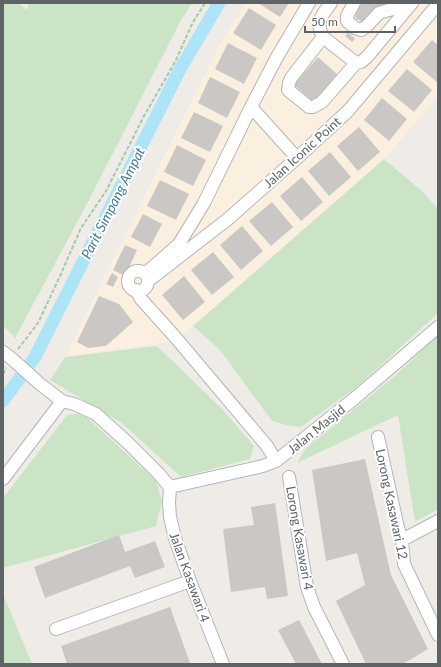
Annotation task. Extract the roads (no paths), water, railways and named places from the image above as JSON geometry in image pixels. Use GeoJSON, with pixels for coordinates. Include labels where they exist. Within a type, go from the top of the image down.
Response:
{"type":"FeatureCollection","features":[{"type":"Feature","properties":{"kind":"street"},"geometry":{"type":"LineString","coordinates":[[136,290],[143,290],[147,285],[147,278],[179,244],[204,203],[277,57],[309,3]]}},
{"type":"Feature","properties":{"kind":"street"},"geometry":{"type":"LineString","coordinates":[[331,3],[321,18],[319,25],[320,31],[323,37],[356,63]]}},
{"type":"Feature","properties":{"kind":"street"},"geometry":{"type":"LineString","coordinates":[[354,3],[347,16],[347,21],[361,30],[366,27],[379,13],[412,3]]}},
{"type":"Feature","properties":{"kind":"street"},"geometry":{"type":"LineString","coordinates":[[323,37],[291,78],[289,83],[288,90],[308,107],[313,107],[322,102],[356,63],[361,62],[366,58],[412,3]]}},
{"type":"Feature","properties":{"kind":"street","name":"Jalan Iconic Point"},"geometry":{"type":"LineString","coordinates":[[147,278],[228,219],[348,111],[438,4]]}},
{"type":"Feature","properties":{"kind":"street"},"geometry":{"type":"LineString","coordinates":[[251,107],[297,158]]}},
{"type":"Feature","properties":{"kind":"street"},"geometry":{"type":"LineString","coordinates":[[147,278],[139,271],[136,271],[133,272],[129,278],[129,284],[136,290],[141,299],[267,446],[276,461]]}},
{"type":"Feature","properties":{"kind":"street","name":"Jalan Masjid"},"geometry":{"type":"LineString","coordinates":[[170,487],[263,466],[276,461],[355,398],[438,326]]}},
{"type":"Feature","properties":{"kind":"street"},"geometry":{"type":"LineString","coordinates":[[10,357],[40,384],[62,401],[74,404],[96,414],[138,453],[170,487]]}},
{"type":"Feature","properties":{"kind":"street"},"geometry":{"type":"LineString","coordinates":[[3,479],[62,401]]}},
{"type":"Feature","properties":{"kind":"street","name":"Lorong Kasawari 12"},"geometry":{"type":"LineString","coordinates":[[378,437],[402,540],[404,564],[438,635]]}},
{"type":"Feature","properties":{"kind":"street","name":"Lorong Kasawari 4"},"geometry":{"type":"LineString","coordinates":[[289,477],[307,587],[314,607],[343,664]]}},
{"type":"Feature","properties":{"kind":"street","name":"Jalan Kasawari 4"},"geometry":{"type":"LineString","coordinates":[[170,487],[170,517],[175,538],[190,581],[223,664]]}},
{"type":"Feature","properties":{"kind":"street"},"geometry":{"type":"LineString","coordinates":[[402,540],[438,521]]}},
{"type":"Feature","properties":{"kind":"street"},"geometry":{"type":"LineString","coordinates":[[56,629],[190,581]]}},
{"type":"Feature","properties":{"kind":"waterway","name":"Parit Simpang Ampat"},"geometry":{"type":"LineString","coordinates":[[3,401],[35,357],[179,71],[219,3]]}}]}
